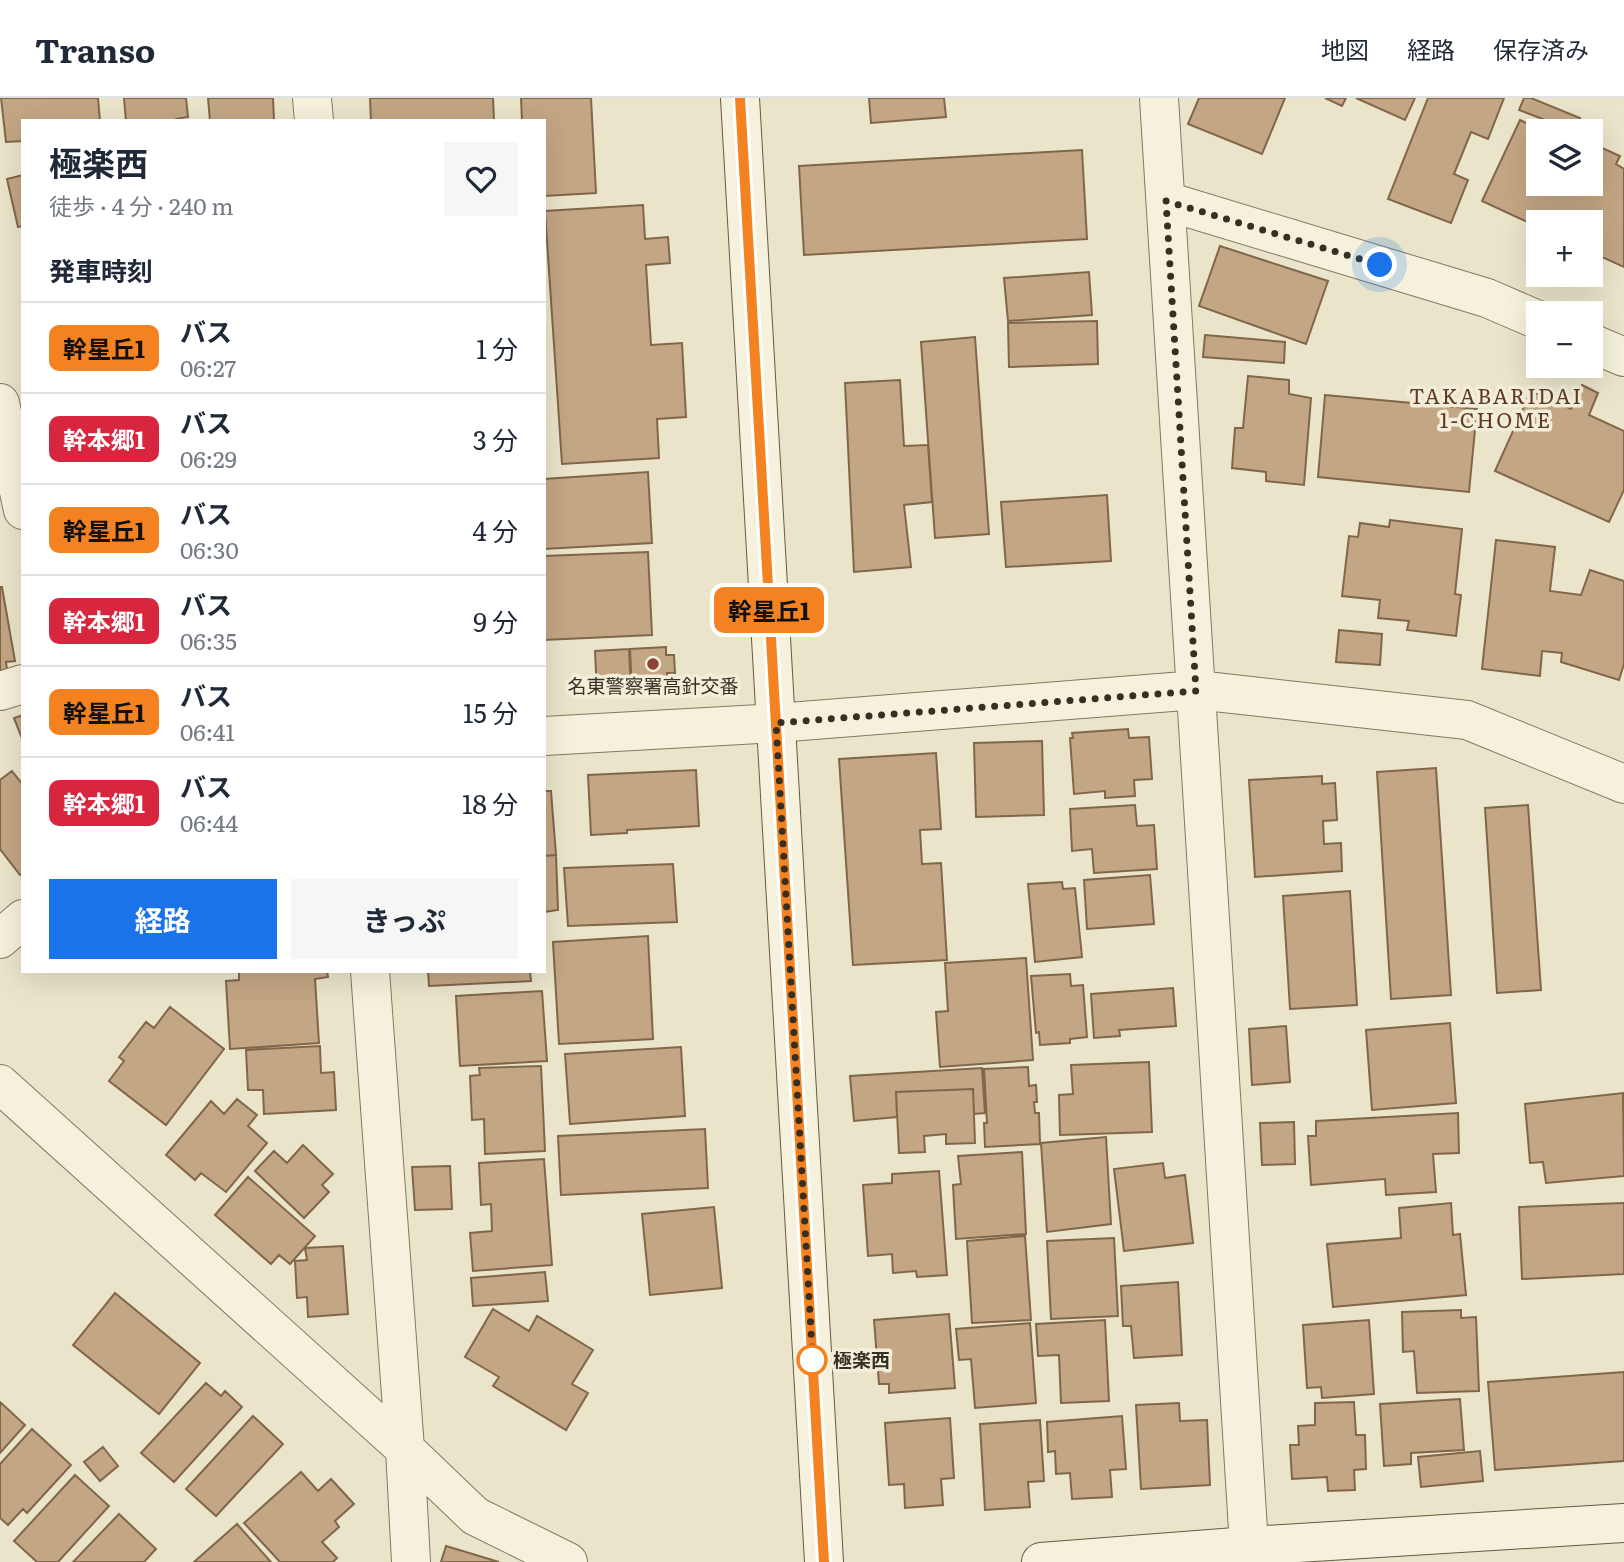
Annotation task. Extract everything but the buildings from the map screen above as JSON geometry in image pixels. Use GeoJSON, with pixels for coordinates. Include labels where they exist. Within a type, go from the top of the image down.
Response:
{"type":"FeatureCollection","features":[{"type":"Feature","properties":{"kind":"street"},"geometry":{"type":"LineString","coordinates":[[312,98],[313,119]]}},
{"type":"Feature","properties":{"kind":"street"},"geometry":{"type":"LineString","coordinates":[[740,98],[824,1562]]}},
{"type":"Feature","properties":{"kind":"street"},"geometry":{"type":"LineString","coordinates":[[1158,98],[1249,1554]]}},
{"type":"Feature","properties":{"kind":"street"},"geometry":{"type":"LineString","coordinates":[[1166,201],[1487,298],[1526,315]]}},
{"type":"Feature","properties":{"kind":"street"},"geometry":{"type":"LineString","coordinates":[[1603,348],[1624,357]]}},
{"type":"Feature","properties":{"kind":"street"},"geometry":{"type":"LineString","coordinates":[[0,403],[21,501]]}},
{"type":"Feature","properties":{"kind":"street"},"geometry":{"type":"LineString","coordinates":[[0,691],[21,685]]}},
{"type":"Feature","properties":{"kind":"street"},"geometry":{"type":"LineString","coordinates":[[546,736],[776,723],[1196,691],[1468,720],[1624,784]]}},
{"type":"Feature","properties":{"kind":"street"},"geometry":{"type":"LineString","coordinates":[[0,939],[21,921]]}},
{"type":"Feature","properties":{"kind":"street"},"geometry":{"type":"LineString","coordinates":[[370,973],[411,1562]]}},
{"type":"Feature","properties":{"kind":"street"},"geometry":{"type":"LineString","coordinates":[[0,1084],[405,1449],[475,1516],[568,1562]]}},
{"type":"Feature","properties":{"kind":"street"},"geometry":{"type":"LineString","coordinates":[[1041,1562],[1249,1554],[1624,1523]]}},
{"type":"Feature","properties":{"kind":"bus line","name":"幹星丘1"},"geometry":{"type":"LineString","coordinates":[[740,98],[824,1562]]}},
{"type":"Feature","properties":{"kind":"place","name":"名東警察署高針交番"},"geometry":{"type":"Point","coordinates":[653,664]}},
{"type":"Feature","properties":{"kind":"place","name":"極楽西"},"geometry":{"type":"Point","coordinates":[812,1360]}},
{"type":"Feature","properties":{"kind":"district","name":"TAKABARIDAI 1-CHOME"},"geometry":{"type":"Point","coordinates":[1496,409]}},
{"type":"Feature","properties":{"kind":"route"},"geometry":{"type":"LineString","coordinates":[[812,1360],[813,1366],[776,723],[1196,691],[1166,201],[1380,265]]}}]}
